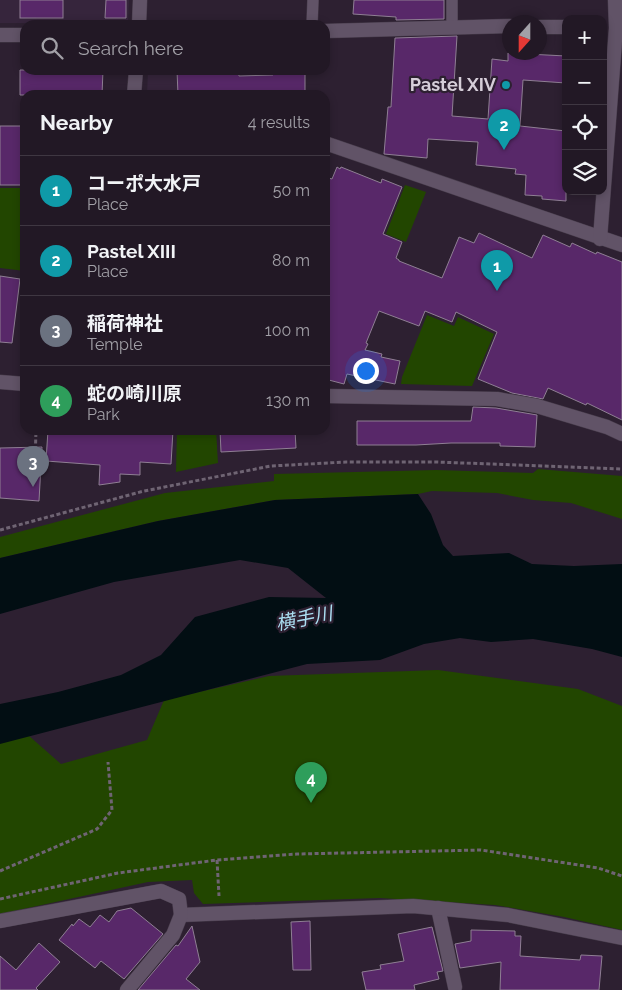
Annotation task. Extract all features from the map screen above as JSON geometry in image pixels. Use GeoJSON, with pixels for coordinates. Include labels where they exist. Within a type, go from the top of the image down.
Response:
{"type":"FeatureCollection","features":[{"type":"Feature","properties":{"kind":"street"},"geometry":{"type":"LineString","coordinates":[[139,20],[140,0]]}},
{"type":"Feature","properties":{"kind":"street"},"geometry":{"type":"LineString","coordinates":[[600,238],[615,0]]}},
{"type":"Feature","properties":{"kind":"street"},"geometry":{"type":"LineString","coordinates":[[330,31],[502,26]]}},
{"type":"Feature","properties":{"kind":"street"},"geometry":{"type":"LineString","coordinates":[[547,27],[562,27]]}},
{"type":"Feature","properties":{"kind":"street"},"geometry":{"type":"LineString","coordinates":[[0,35],[20,35]]}},
{"type":"Feature","properties":{"kind":"street"},"geometry":{"type":"LineString","coordinates":[[134,90],[136,75]]}},
{"type":"Feature","properties":{"kind":"street"},"geometry":{"type":"LineString","coordinates":[[330,145],[622,245]]}},
{"type":"Feature","properties":{"kind":"street"},"geometry":{"type":"LineString","coordinates":[[0,382],[20,384]]}},
{"type":"Feature","properties":{"kind":"street"},"geometry":{"type":"LineString","coordinates":[[330,396],[497,399],[537,406],[607,427],[622,434]]}},
{"type":"Feature","properties":{"kind":"street"},"geometry":{"type":"LineString","coordinates":[[0,921],[161,891],[179,899],[181,915],[173,935],[127,990]]}},
{"type":"Feature","properties":{"kind":"street"},"geometry":{"type":"LineString","coordinates":[[181,915],[414,906],[508,915],[622,938]]}},
{"type":"Feature","properties":{"kind":"street"},"geometry":{"type":"LineString","coordinates":[[438,908],[454,987]]}},
{"type":"Feature","properties":{"kind":"lane"},"geometry":{"type":"LineString","coordinates":[[312,20],[313,0]]}},
{"type":"Feature","properties":{"kind":"lane"},"geometry":{"type":"LineString","coordinates":[[452,0],[452,27]]}},
{"type":"Feature","properties":{"kind":"path"},"geometry":{"type":"LineString","coordinates":[[35,463],[36,435]]}},
{"type":"Feature","properties":{"kind":"path"},"geometry":{"type":"LineString","coordinates":[[0,530],[144,491],[271,466],[346,462],[437,462],[622,469]]}},
{"type":"Feature","properties":{"kind":"path"},"geometry":{"type":"LineString","coordinates":[[0,871],[97,828],[112,810],[108,762]]}},
{"type":"Feature","properties":{"kind":"path"},"geometry":{"type":"LineString","coordinates":[[0,898],[118,873],[217,860],[297,854],[481,850],[598,868],[622,876]]}},
{"type":"Feature","properties":{"kind":"path"},"geometry":{"type":"LineString","coordinates":[[217,860],[220,914]]}},
{"type":"Feature","properties":{"kind":"shaded area"},"geometry":{"type":"Polygon","coordinates":[[[0,0],[129,0],[128,20],[20,20],[20,23],[0,23],[0,0]]]}},
{"type":"Feature","properties":{"kind":"shaded area"},"geometry":{"type":"Polygon","coordinates":[[[148,75],[306,75],[304,90],[147,90],[148,75]]]}},
{"type":"Feature","properties":{"kind":"green space"},"geometry":{"type":"Polygon","coordinates":[[[405,185],[426,192],[406,242],[386,234],[405,185]]]}},
{"type":"Feature","properties":{"kind":"green space"},"geometry":{"type":"Polygon","coordinates":[[[0,188],[20,188],[20,270],[0,268],[0,188]]]}},
{"type":"Feature","properties":{"kind":"green space"},"geometry":{"type":"Polygon","coordinates":[[[427,315],[454,326],[458,317],[494,334],[472,386],[401,384],[402,377],[427,315]]]}},
{"type":"Feature","properties":{"kind":"green space"},"geometry":{"type":"Polygon","coordinates":[[[177,435],[216,435],[218,463],[176,472],[177,435]]]}},
{"type":"Feature","properties":{"kind":"green space"},"geometry":{"type":"Polygon","coordinates":[[[538,469],[622,476],[622,519],[571,503],[533,500],[497,493],[432,491],[418,494],[275,500],[158,521],[0,558],[0,537],[165,493],[274,481],[274,474],[436,470],[533,473],[538,469]]]}},
{"type":"Feature","properties":{"kind":"green space"},"geometry":{"type":"Polygon","coordinates":[[[438,670],[578,689],[622,706],[622,930],[564,917],[495,905],[380,898],[203,904],[194,893],[192,880],[148,882],[0,914],[0,743],[28,735],[61,764],[147,740],[164,700],[269,676],[438,670]]]}},
{"type":"Feature","properties":{"kind":"water","name":"横手川"},"geometry":{"type":"Polygon","coordinates":[[[418,494],[431,514],[443,545],[453,556],[509,553],[532,564],[574,566],[622,564],[622,657],[592,649],[533,639],[491,642],[460,638],[424,644],[380,660],[307,664],[0,744],[0,704],[58,692],[121,675],[161,655],[195,617],[269,597],[326,598],[288,568],[240,560],[114,582],[0,614],[0,558],[158,521],[275,500],[418,494]]]}},
{"type":"Feature","properties":{"kind":"building"},"geometry":{"type":"Polygon","coordinates":[[[20,0],[63,0],[63,18],[20,18],[20,0]]]}},
{"type":"Feature","properties":{"kind":"building"},"geometry":{"type":"Polygon","coordinates":[[[106,0],[126,0],[126,18],[105,18],[106,0]]]}},
{"type":"Feature","properties":{"kind":"building"},"geometry":{"type":"Polygon","coordinates":[[[354,0],[444,0],[444,19],[396,20],[396,17],[353,14],[354,0]]]}},
{"type":"Feature","properties":{"kind":"building"},"geometry":{"type":"Polygon","coordinates":[[[457,36],[452,116],[488,119],[492,59],[508,61],[547,60],[547,55],[562,56],[562,83],[523,80],[520,126],[562,131],[562,195],[566,195],[566,201],[525,195],[526,175],[515,174],[516,169],[476,165],[478,142],[428,139],[427,158],[384,154],[388,107],[391,107],[395,38],[457,36]]]}},
{"type":"Feature","properties":{"kind":"building"},"geometry":{"type":"Polygon","coordinates":[[[20,75],[103,75],[102,90],[20,90],[20,75]]]}},
{"type":"Feature","properties":{"kind":"building"},"geometry":{"type":"Polygon","coordinates":[[[177,75],[305,75],[305,90],[178,90],[177,75]]]}},
{"type":"Feature","properties":{"kind":"building"},"geometry":{"type":"Polygon","coordinates":[[[0,126],[20,126],[20,185],[0,185],[0,126]]]}},
{"type":"Feature","properties":{"kind":"building"},"geometry":{"type":"Polygon","coordinates":[[[337,167],[340,169],[341,167],[381,183],[382,179],[402,187],[383,234],[402,242],[396,258],[399,261],[442,278],[459,237],[474,243],[479,233],[532,258],[543,235],[570,247],[572,243],[596,254],[597,252],[622,262],[622,420],[587,403],[586,405],[548,388],[543,399],[512,393],[478,379],[497,332],[456,312],[452,322],[425,311],[419,326],[379,311],[365,350],[382,354],[381,357],[400,361],[395,384],[347,374],[344,384],[330,380],[330,178],[332,179],[337,167]]]}},
{"type":"Feature","properties":{"kind":"building"},"geometry":{"type":"Polygon","coordinates":[[[0,276],[20,279],[12,343],[0,342],[0,276]]]}},
{"type":"Feature","properties":{"kind":"building"},"geometry":{"type":"Polygon","coordinates":[[[473,407],[496,408],[537,415],[535,447],[500,446],[500,443],[357,445],[357,421],[471,421],[473,407]]]}},
{"type":"Feature","properties":{"kind":"building"},"geometry":{"type":"Polygon","coordinates":[[[48,435],[173,435],[171,464],[140,462],[140,475],[120,474],[120,482],[99,485],[100,465],[46,461],[48,435]]]}},
{"type":"Feature","properties":{"kind":"building"},"geometry":{"type":"Polygon","coordinates":[[[220,435],[295,435],[296,448],[221,452],[220,435]]]}},
{"type":"Feature","properties":{"kind":"building"},"geometry":{"type":"Polygon","coordinates":[[[42,447],[39,501],[0,498],[0,448],[42,447]]]}},
{"type":"Feature","properties":{"kind":"building"},"geometry":{"type":"Polygon","coordinates":[[[131,908],[163,934],[124,979],[101,961],[95,968],[59,940],[72,924],[73,926],[79,919],[90,927],[100,915],[109,922],[117,911],[131,908]]]}},
{"type":"Feature","properties":{"kind":"building"},"geometry":{"type":"Polygon","coordinates":[[[310,921],[311,970],[293,970],[291,922],[310,921]]]}},
{"type":"Feature","properties":{"kind":"building"},"geometry":{"type":"Polygon","coordinates":[[[192,926],[200,962],[186,979],[200,990],[138,990],[176,945],[178,946],[192,926]]]}},
{"type":"Feature","properties":{"kind":"building"},"geometry":{"type":"Polygon","coordinates":[[[432,927],[443,971],[437,972],[439,979],[414,985],[415,990],[366,990],[362,972],[381,969],[380,965],[404,961],[398,934],[432,927]]]}},
{"type":"Feature","properties":{"kind":"building"},"geometry":{"type":"Polygon","coordinates":[[[471,930],[515,931],[515,936],[521,936],[520,956],[580,960],[581,955],[602,956],[599,990],[500,990],[501,962],[460,968],[455,944],[471,941],[471,930]]]}},
{"type":"Feature","properties":{"kind":"building"},"geometry":{"type":"Polygon","coordinates":[[[39,943],[60,962],[36,988],[38,990],[0,990],[0,956],[16,970],[39,943]]]}},
{"type":"Feature","properties":{"kind":"place","name":"Pastel XIV"},"geometry":{"type":"Point","coordinates":[506,85]}},
{"type":"Feature","properties":{"kind":"place","name":"Pastel XIII"},"geometry":{"type":"Point","coordinates":[504,150]}},
{"type":"Feature","properties":{"kind":"place","name":"コーポ大水戸"},"geometry":{"type":"Point","coordinates":[497,291]}},
{"type":"Feature","properties":{"kind":"place","name":"稲荷神社"},"geometry":{"type":"Point","coordinates":[33,487]}},
{"type":"Feature","properties":{"kind":"place","name":"蛇の崎川原"},"geometry":{"type":"Point","coordinates":[311,803]}}]}
